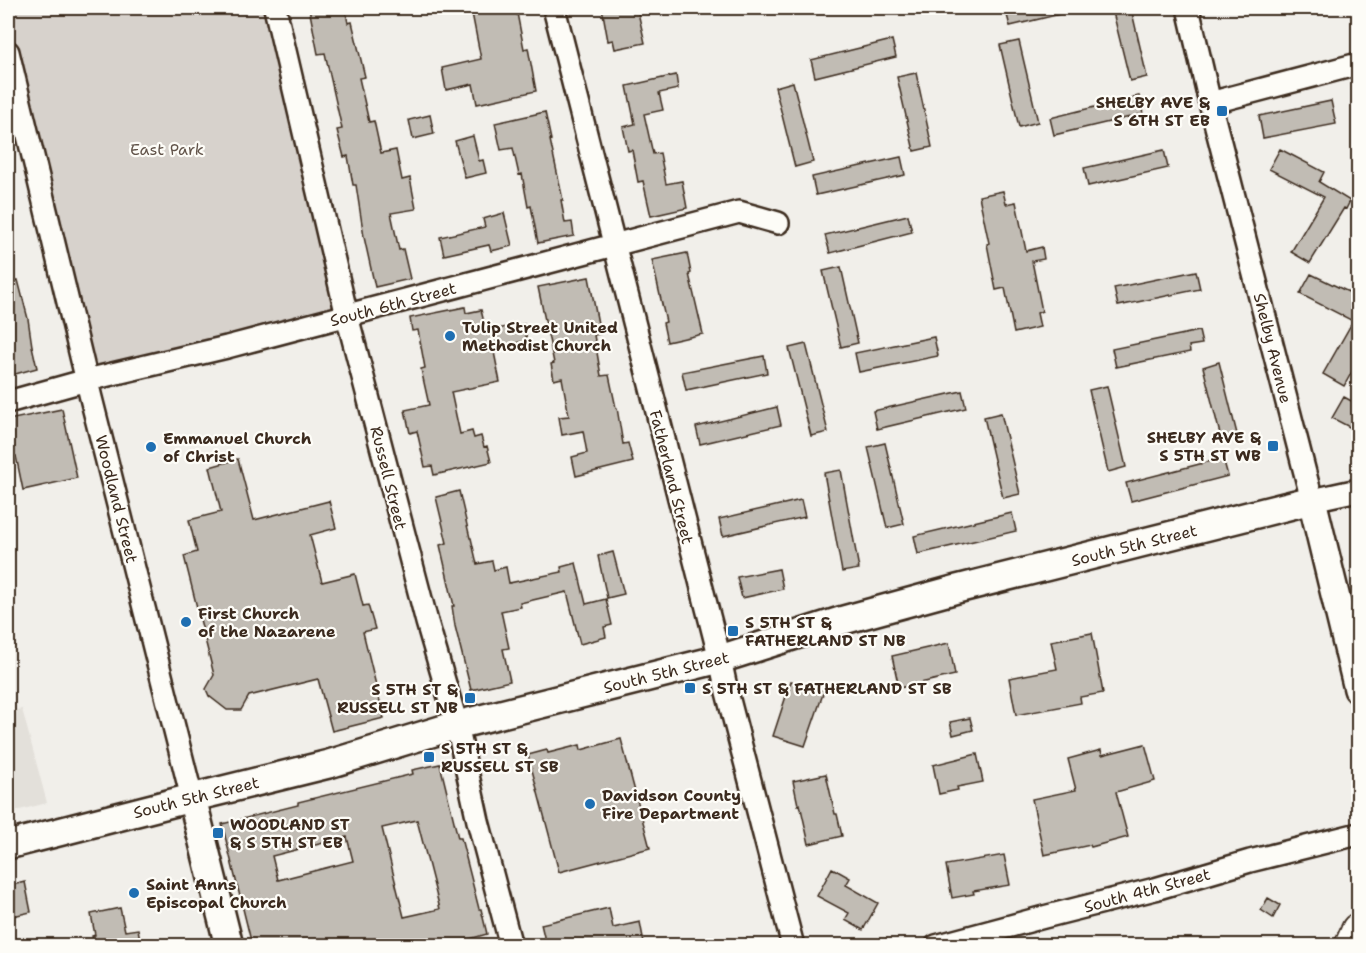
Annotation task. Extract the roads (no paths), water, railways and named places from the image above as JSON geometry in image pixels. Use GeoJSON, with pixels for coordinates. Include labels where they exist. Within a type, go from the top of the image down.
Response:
{"type":"FeatureCollection","features":[{"type":"Feature","properties":{"kind":"highway"},"geometry":{"type":"LineString","coordinates":[[1351,945],[1359,930]]}},
{"type":"Feature","properties":{"kind":"main road","name":"South 5th Street"},"geometry":{"type":"LineString","coordinates":[[8,845],[329,764],[457,725],[720,659],[840,621],[957,589],[1312,500]]}},
{"type":"Feature","properties":{"kind":"main road","name":"Shelby Avenue"},"geometry":{"type":"LineString","coordinates":[[1312,500],[1359,689]]}},
{"type":"Feature","properties":{"kind":"main road","name":"Woodland Street"},"geometry":{"type":"LineString","coordinates":[[192,798],[229,945]]}},
{"type":"Feature","properties":{"kind":"street","name":"Russell Street"},"geometry":{"type":"LineString","coordinates":[[275,8],[347,316],[427,622],[457,725],[478,821],[511,945]]}},
{"type":"Feature","properties":{"kind":"street","name":"Fatherland Street"},"geometry":{"type":"LineString","coordinates":[[554,8],[792,945]]}},
{"type":"Feature","properties":{"kind":"street","name":"Shelby Avenue"},"geometry":{"type":"LineString","coordinates":[[1188,8],[1210,103],[1312,500]]}},
{"type":"Feature","properties":{"kind":"street","name":"Woodland Street"},"geometry":{"type":"LineString","coordinates":[[8,52],[87,380],[192,798]]}},
{"type":"Feature","properties":{"kind":"street"},"geometry":{"type":"LineString","coordinates":[[1210,103],[1359,64]]}},
{"type":"Feature","properties":{"kind":"street","name":"South 6th Street"},"geometry":{"type":"LineString","coordinates":[[8,402],[87,380],[227,348],[739,212],[778,223]]}},
{"type":"Feature","properties":{"kind":"street","name":"South 5th Street"},"geometry":{"type":"LineString","coordinates":[[1312,500],[1359,490]]}},
{"type":"Feature","properties":{"kind":"street","name":"South 4th Street"},"geometry":{"type":"LineString","coordinates":[[936,945],[1359,834]]}},
{"type":"Feature","properties":{"kind":"place","name":"SHELBY AVE & S 6TH ST EB"},"geometry":{"type":"Point","coordinates":[1222,111]}},
{"type":"Feature","properties":{"kind":"place","name":"Tulip Street United Methodist Church"},"geometry":{"type":"Point","coordinates":[450,336]}},
{"type":"Feature","properties":{"kind":"place","name":"SHELBY AVE & S 5TH ST WB"},"geometry":{"type":"Point","coordinates":[1273,446]}},
{"type":"Feature","properties":{"kind":"place","name":"Emmanuel Church of Christ"},"geometry":{"type":"Point","coordinates":[151,447]}},
{"type":"Feature","properties":{"kind":"place","name":"First Church of the Nazarene"},"geometry":{"type":"Point","coordinates":[186,622]}},
{"type":"Feature","properties":{"kind":"place","name":"S 5TH ST & FATHERLAND ST NB"},"geometry":{"type":"Point","coordinates":[733,631]}},
{"type":"Feature","properties":{"kind":"place","name":"S 5TH ST & FATHERLAND ST SB"},"geometry":{"type":"Point","coordinates":[690,688]}},
{"type":"Feature","properties":{"kind":"place","name":"S 5TH ST & RUSSELL ST NB"},"geometry":{"type":"Point","coordinates":[470,698]}},
{"type":"Feature","properties":{"kind":"place","name":"S 5TH ST & RUSSELL ST SB"},"geometry":{"type":"Point","coordinates":[429,757]}},
{"type":"Feature","properties":{"kind":"place","name":"Davidson County Fire Department"},"geometry":{"type":"Point","coordinates":[590,804]}},
{"type":"Feature","properties":{"kind":"place","name":"WOODLAND ST & S 5TH ST EB"},"geometry":{"type":"Point","coordinates":[218,833]}},
{"type":"Feature","properties":{"kind":"place","name":"Saint Anns Episcopal Church"},"geometry":{"type":"Point","coordinates":[134,893]}},
{"type":"Feature","properties":{"kind":"park label","name":"East Park"},"geometry":{"type":"Point","coordinates":[167,149]}}]}
